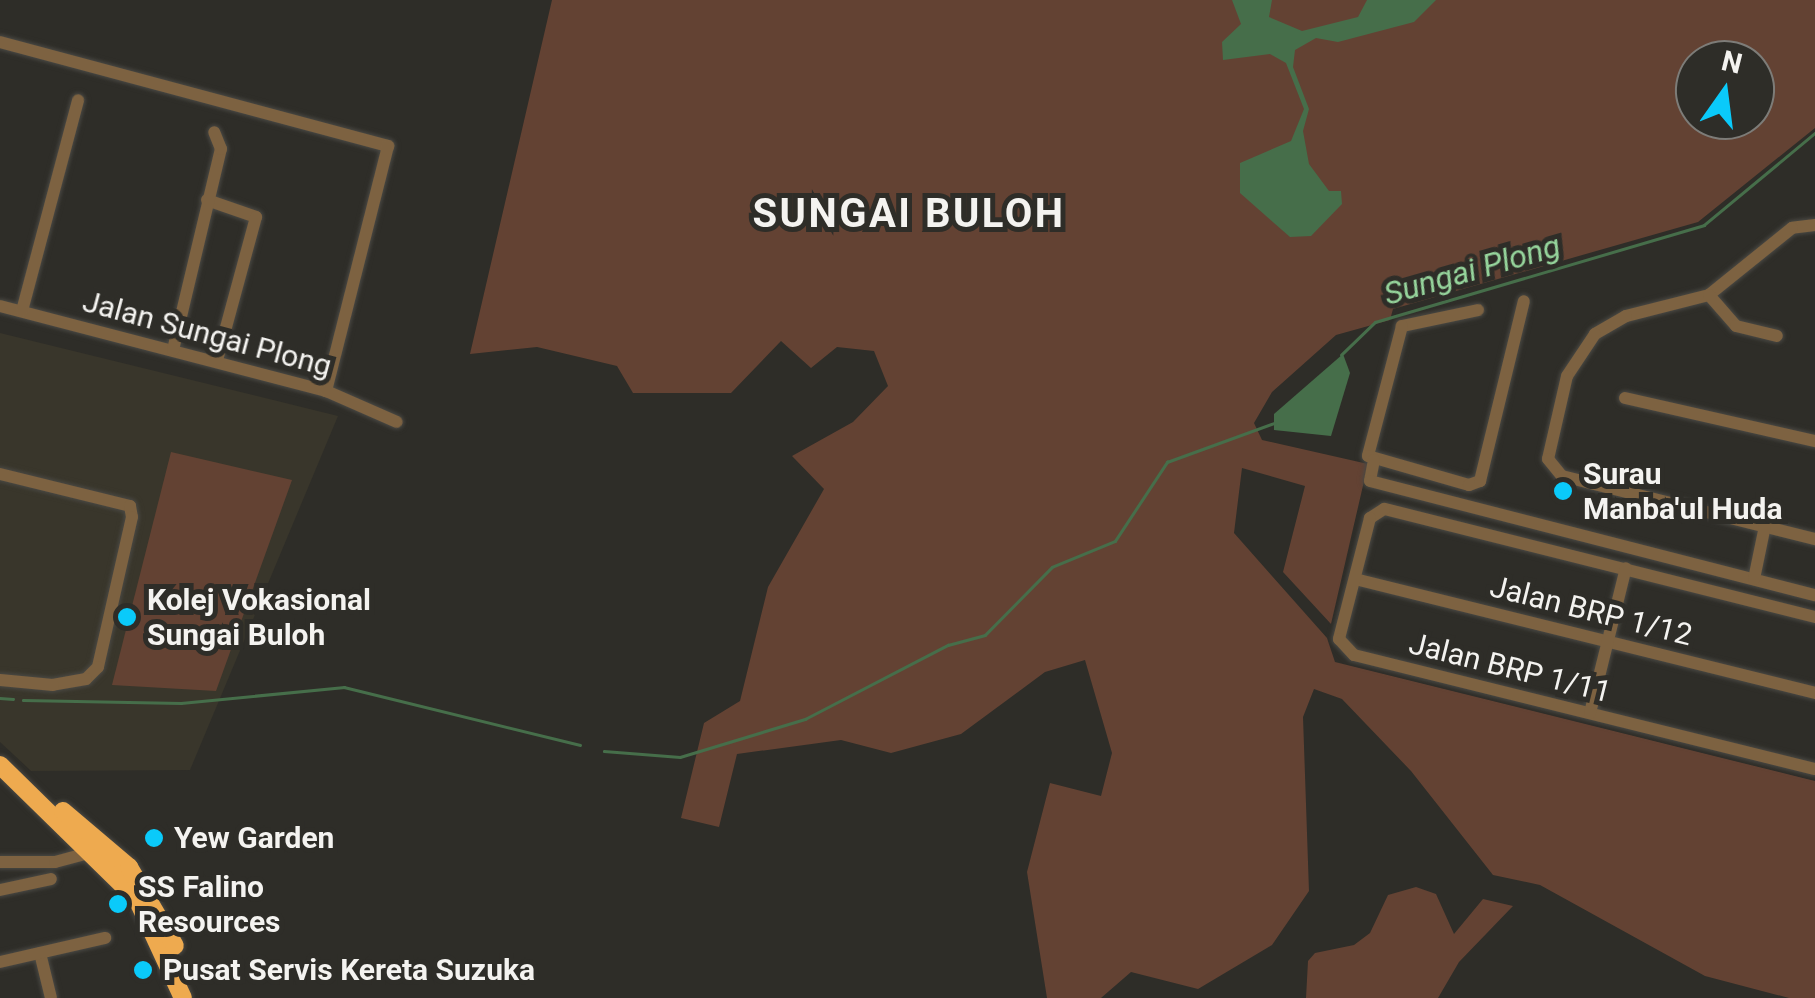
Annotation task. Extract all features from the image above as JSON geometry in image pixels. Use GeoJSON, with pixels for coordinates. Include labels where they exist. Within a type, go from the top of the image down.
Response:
{"type":"FeatureCollection","features":[{"type":"Feature","properties":{"kind":"highway"},"geometry":{"type":"LineString","coordinates":[[0,765],[92,852],[144,909],[184,998]]}},
{"type":"Feature","properties":{"kind":"highway"},"geometry":{"type":"LineString","coordinates":[[30,792],[62,810],[130,868],[159,910],[196,998]]}},
{"type":"Feature","properties":{"kind":"highway"},"geometry":{"type":"LineString","coordinates":[[62,810],[88,836],[92,852]]}},
{"type":"Feature","properties":{"kind":"highway"},"geometry":{"type":"LineString","coordinates":[[92,852],[118,864],[159,910]]}},
{"type":"Feature","properties":{"kind":"street"},"geometry":{"type":"LineString","coordinates":[[0,42],[388,146],[326,390]]}},
{"type":"Feature","properties":{"kind":"street"},"geometry":{"type":"LineString","coordinates":[[22,312],[78,100]]}},
{"type":"Feature","properties":{"kind":"street"},"geometry":{"type":"LineString","coordinates":[[172,350],[221,149],[214,132]]}},
{"type":"Feature","properties":{"kind":"street"},"geometry":{"type":"LineString","coordinates":[[208,200],[256,217],[217,361]]}},
{"type":"Feature","properties":{"kind":"street"},"geometry":{"type":"LineString","coordinates":[[1815,225],[1792,228],[1710,295],[1626,316],[1594,334],[1567,376],[1549,466],[1562,476],[1815,539]]}},
{"type":"Feature","properties":{"kind":"street"},"geometry":{"type":"LineString","coordinates":[[1710,295],[1736,326],[1777,336]]}},
{"type":"Feature","properties":{"kind":"street"},"geometry":{"type":"LineString","coordinates":[[1374,460],[1470,485],[1480,482],[1524,300]]}},
{"type":"Feature","properties":{"kind":"street","name":"Jalan Sungai Plong"},"geometry":{"type":"LineString","coordinates":[[0,306],[326,390],[397,422]]}},
{"type":"Feature","properties":{"kind":"street"},"geometry":{"type":"LineString","coordinates":[[1478,310],[1402,326],[1366,447],[1374,460],[1370,481],[1815,595]]}},
{"type":"Feature","properties":{"kind":"street"},"geometry":{"type":"LineString","coordinates":[[1625,398],[1815,441]]}},
{"type":"Feature","properties":{"kind":"street"},"geometry":{"type":"LineString","coordinates":[[1386,485],[1390,464]]}},
{"type":"Feature","properties":{"kind":"street"},"geometry":{"type":"LineString","coordinates":[[0,474],[130,506],[132,516],[98,667],[86,678],[53,685],[0,680]]}},
{"type":"Feature","properties":{"kind":"street","name":"Jalan BRP 1/11"},"geometry":{"type":"LineString","coordinates":[[1626,568],[1384,510],[1370,518],[1340,639],[1354,655],[1815,769]]}},
{"type":"Feature","properties":{"kind":"street"},"geometry":{"type":"LineString","coordinates":[[1754,579],[1766,526]]}},
{"type":"Feature","properties":{"kind":"street"},"geometry":{"type":"LineString","coordinates":[[1590,713],[1626,568],[1815,617]]}},
{"type":"Feature","properties":{"kind":"street","name":"Jalan BRP 1/12"},"geometry":{"type":"LineString","coordinates":[[1355,580],[1815,692]]}},
{"type":"Feature","properties":{"kind":"street"},"geometry":{"type":"LineString","coordinates":[[55,862],[71,848],[67,830]]}},
{"type":"Feature","properties":{"kind":"street"},"geometry":{"type":"LineString","coordinates":[[0,862],[55,862],[92,852]]}},
{"type":"Feature","properties":{"kind":"street"},"geometry":{"type":"LineString","coordinates":[[0,890],[52,879]]}},
{"type":"Feature","properties":{"kind":"street"},"geometry":{"type":"LineString","coordinates":[[0,962],[105,938]]}},
{"type":"Feature","properties":{"kind":"street"},"geometry":{"type":"LineString","coordinates":[[40,953],[51,998]]}},
{"type":"Feature","properties":{"kind":"shaded area"},"geometry":{"type":"Polygon","coordinates":[[[552,0],[1815,0],[1815,128],[1698,222],[1393,309],[1390,320],[1336,335],[1272,392],[1254,423],[1262,440],[1368,464],[1331,624],[1283,572],[1305,486],[1242,468],[1234,533],[1327,638],[1335,662],[1815,781],[1815,998],[1789,998],[1705,976],[1540,885],[1493,875],[1411,771],[1342,699],[1314,689],[1303,717],[1309,891],[1272,945],[1198,989],[1131,972],[1101,998],[1047,998],[1027,872],[1050,783],[1101,796],[1112,753],[1085,660],[1045,672],[961,734],[891,753],[841,740],[737,754],[719,827],[681,818],[704,723],[740,701],[768,587],[824,489],[792,456],[853,422],[888,386],[874,351],[837,347],[811,368],[781,341],[731,393],[633,393],[617,366],[537,347],[470,354],[552,0]]]}},
{"type":"Feature","properties":{"kind":"shaded area"},"geometry":{"type":"Polygon","coordinates":[[[1232,0],[1272,0],[1269,17],[1302,31],[1358,17],[1367,0],[1436,0],[1414,22],[1338,42],[1316,38],[1295,50],[1293,67],[1309,109],[1303,131],[1309,164],[1329,191],[1341,191],[1342,204],[1311,236],[1290,237],[1240,193],[1240,163],[1291,141],[1304,109],[1286,63],[1270,54],[1223,60],[1222,42],[1241,24],[1232,0]]]}},
{"type":"Feature","properties":{"kind":"shaded area","name":"Kolej Vokasional Sungai Buloh"},"geometry":{"type":"Polygon","coordinates":[[[0,333],[338,416],[190,770],[31,771],[0,742],[0,333]]]}},
{"type":"Feature","properties":{"kind":"shaded area"},"geometry":{"type":"Polygon","coordinates":[[[1343,354],[1350,373],[1331,436],[1274,430],[1274,414],[1343,354]]]}},
{"type":"Feature","properties":{"kind":"shaded area"},"geometry":{"type":"Polygon","coordinates":[[[171,452],[292,480],[216,691],[112,685],[171,452]]]}},
{"type":"Feature","properties":{"kind":"shaded area"},"geometry":{"type":"Polygon","coordinates":[[[1416,887],[1436,894],[1454,934],[1483,899],[1513,906],[1459,962],[1438,998],[1306,998],[1308,961],[1315,953],[1354,945],[1370,933],[1388,895],[1416,887]]]}},
{"type":"Feature","properties":{"kind":"waterway","name":"Sungai Plong"},"geometry":{"type":"LineString","coordinates":[[1341,355],[1375,322],[1704,225],[1815,133]]}},
{"type":"Feature","properties":{"kind":"waterway","name":"Sungai Plong"},"geometry":{"type":"LineString","coordinates":[[604,751],[680,757],[805,719],[948,645],[985,635],[1052,567],[1115,541],[1167,462],[1274,423]]}},
{"type":"Feature","properties":{"kind":"waterway","name":"Sungai Plong"},"geometry":{"type":"LineString","coordinates":[[23,700],[181,703],[344,687],[580,745]]}},
{"type":"Feature","properties":{"kind":"waterway","name":"Sungai Plong"},"geometry":{"type":"LineString","coordinates":[[0,698],[13,699]]}},
{"type":"Feature","properties":{"kind":"place","name":"Surau Manba'ul Huda"},"geometry":{"type":"Point","coordinates":[1563,491]}},
{"type":"Feature","properties":{"kind":"place","name":"Kolej Vokasional Sungai Buloh"},"geometry":{"type":"Point","coordinates":[127,617]}},
{"type":"Feature","properties":{"kind":"place","name":"Yew Garden"},"geometry":{"type":"Point","coordinates":[154,838]}},
{"type":"Feature","properties":{"kind":"place","name":"SS Falino Resources"},"geometry":{"type":"Point","coordinates":[118,904]}},
{"type":"Feature","properties":{"kind":"place","name":"Pusat Servis Kereta Suzuka"},"geometry":{"type":"Point","coordinates":[143,970]}},
{"type":"Feature","properties":{"kind":"district","name":"SUNGAI BULOH"},"geometry":{"type":"Point","coordinates":[909,214]}}]}
